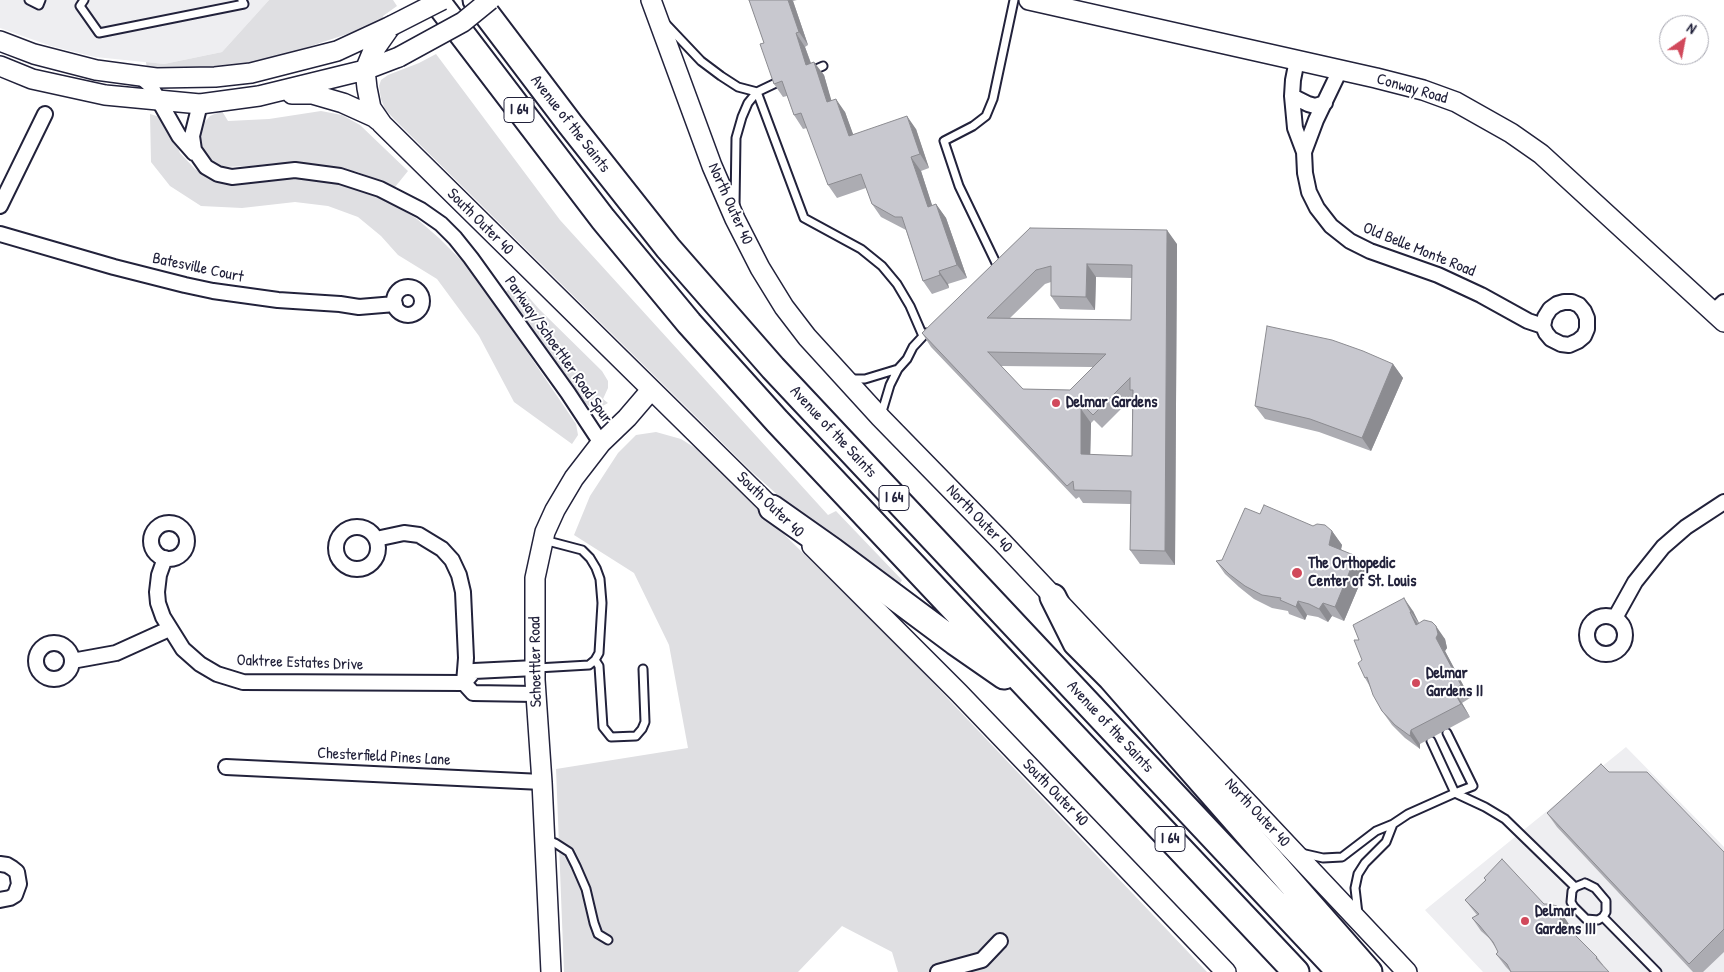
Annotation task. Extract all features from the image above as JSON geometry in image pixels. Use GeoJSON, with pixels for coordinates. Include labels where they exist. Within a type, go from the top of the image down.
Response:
{"type":"FeatureCollection","features":[{"type":"Feature","properties":{"kind":"highway","name":"Avenue of the Saints"},"geometry":{"type":"LineString","coordinates":[[436,0],[603,219],[689,323],[777,421],[1296,972]]}},
{"type":"Feature","properties":{"kind":"highway","name":"Avenue of the Saints"},"geometry":{"type":"LineString","coordinates":[[476,0],[570,124],[668,248],[773,368],[1340,972]]}},
{"type":"Feature","properties":{"kind":"highway"},"geometry":{"type":"LineString","coordinates":[[772,508],[833,550],[955,642],[1045,705]]}},
{"type":"Feature","properties":{"kind":"highway"},"geometry":{"type":"LineString","coordinates":[[1053,597],[1076,642],[1118,686],[1369,972]]}},
{"type":"Feature","properties":{"kind":"street"},"geometry":{"type":"LineString","coordinates":[[0,41],[34,54],[96,70],[140,76],[156,78],[251,73],[337,51],[385,32],[442,0]]}},
{"type":"Feature","properties":{"kind":"street"},"geometry":{"type":"LineString","coordinates":[[0,66],[32,79],[105,95],[200,104],[266,94],[366,70],[399,56],[463,22],[490,0]]}},
{"type":"Feature","properties":{"kind":"street","name":"Conway Road"},"geometry":{"type":"LineString","coordinates":[[1029,0],[1340,70],[1423,90],[1456,102],[1511,132],[1541,154],[1720,312]]}},
{"type":"Feature","properties":{"kind":"street","name":"North Outer 40"},"geometry":{"type":"LineString","coordinates":[[654,7],[712,166],[735,219],[760,268],[784,307],[807,337],[844,379],[1407,972]]}},
{"type":"Feature","properties":{"kind":"street","name":"South Outer 40"},"geometry":{"type":"LineString","coordinates":[[385,32],[372,53],[366,70],[366,88],[371,108],[382,124],[959,693],[1226,972]]}},
{"type":"Feature","properties":{"kind":"street","name":"Old Belle Monte Road"},"geometry":{"type":"LineString","coordinates":[[1297,60],[1292,96],[1295,128],[1304,152],[1305,173],[1309,192],[1317,208],[1330,226],[1350,241],[1370,251],[1438,275],[1481,295],[1528,321],[1543,326]]}},
{"type":"Feature","properties":{"kind":"street","name":"Old Belle Monte Road"},"geometry":{"type":"LineString","coordinates":[[1304,152],[1316,120],[1340,70]]}},
{"type":"Feature","properties":{"kind":"street","name":"Parkway/Schoettler Road Spur"},"geometry":{"type":"LineString","coordinates":[[140,76],[150,85],[180,136],[206,167],[218,174],[232,177],[295,170],[340,176],[380,189],[428,215],[440,224],[455,238],[471,258],[568,393],[601,443]]}},
{"type":"Feature","properties":{"kind":"street"},"geometry":{"type":"LineString","coordinates":[[266,94],[312,94],[343,103],[374,117],[382,124]]}},
{"type":"Feature","properties":{"kind":"street"},"geometry":{"type":"LineString","coordinates":[[1292,96],[1316,106],[1325,103]]}},
{"type":"Feature","properties":{"kind":"street"},"geometry":{"type":"LineString","coordinates":[[199,159],[194,150],[192,136],[200,104]]}},
{"type":"Feature","properties":{"kind":"street"},"geometry":{"type":"LineString","coordinates":[[0,206],[45,114]]}},
{"type":"Feature","properties":{"kind":"street","name":"Batesville Court"},"geometry":{"type":"LineString","coordinates":[[0,234],[123,269],[213,291],[278,300],[359,307],[394,304]]}},
{"type":"Feature","properties":{"kind":"street","name":"Schoettler Road"},"geometry":{"type":"LineString","coordinates":[[551,972],[542,782],[535,694],[535,578],[545,532],[569,486],[601,443],[627,418],[651,390]]}},
{"type":"Feature","properties":{"kind":"street"},"geometry":{"type":"LineString","coordinates":[[1615,618],[1636,582],[1663,547],[1686,527],[1724,502]]}},
{"type":"Feature","properties":{"kind":"street"},"geometry":{"type":"LineString","coordinates":[[376,539],[404,533],[419,535],[442,549],[452,560],[459,575],[463,592],[466,658],[464,684]]}},
{"type":"Feature","properties":{"kind":"street","name":"Oaktree Estates Drive"},"geometry":{"type":"LineString","coordinates":[[166,558],[159,575],[157,592],[158,603],[169,629],[183,649],[200,664],[216,674],[243,682],[464,684],[473,693],[535,694]]}},
{"type":"Feature","properties":{"kind":"street"},"geometry":{"type":"LineString","coordinates":[[72,661],[116,654],[169,629]]}},
{"type":"Feature","properties":{"kind":"street"},"geometry":{"type":"LineString","coordinates":[[464,684],[474,671],[535,668]]}},
{"type":"Feature","properties":{"kind":"street","name":"Chesterfield Pines Lane"},"geometry":{"type":"LineString","coordinates":[[226,767],[542,782]]}},
{"type":"Feature","properties":{"kind":"street"},"geometry":{"type":"LineString","coordinates":[[0,864],[7,865],[16,872],[20,884],[15,895],[0,900]]}},
{"type":"Feature","properties":{"kind":"street"},"geometry":{"type":"LineString","coordinates":[[938,972],[982,960],[1000,941]]}},
{"type":"Feature","properties":{"kind":"lane"},"geometry":{"type":"LineString","coordinates":[[28,0],[38,5],[42,0]]}},
{"type":"Feature","properties":{"kind":"lane"},"geometry":{"type":"LineString","coordinates":[[84,0],[80,6],[99,33],[244,4],[242,0]]}},
{"type":"Feature","properties":{"kind":"lane"},"geometry":{"type":"LineString","coordinates":[[996,266],[959,186],[944,141],[973,126],[986,116],[993,99],[1014,0]]}},
{"type":"Feature","properties":{"kind":"lane"},"geometry":{"type":"LineString","coordinates":[[654,7],[702,61],[738,87],[757,92]]}},
{"type":"Feature","properties":{"kind":"lane"},"geometry":{"type":"LineString","coordinates":[[814,70],[823,66]]}},
{"type":"Feature","properties":{"kind":"lane"},"geometry":{"type":"LineString","coordinates":[[735,219],[736,138],[748,103],[757,92],[778,82]]}},
{"type":"Feature","properties":{"kind":"lane"},"geometry":{"type":"LineString","coordinates":[[757,92],[804,218],[861,249],[882,266],[898,284],[923,336]]}},
{"type":"Feature","properties":{"kind":"lane"},"geometry":{"type":"LineString","coordinates":[[990,272],[1003,258]]}},
{"type":"Feature","properties":{"kind":"lane"},"geometry":{"type":"LineString","coordinates":[[880,417],[890,385],[898,369],[907,359],[913,347],[930,329]]}},
{"type":"Feature","properties":{"kind":"lane"},"geometry":{"type":"LineString","coordinates":[[844,379],[865,379],[898,369]]}},
{"type":"Feature","properties":{"kind":"lane"},"geometry":{"type":"LineString","coordinates":[[535,668],[589,665],[596,660],[599,653],[602,603],[600,579],[590,558],[582,550],[544,540]]}},
{"type":"Feature","properties":{"kind":"lane"},"geometry":{"type":"LineString","coordinates":[[596,660],[599,666],[603,727],[611,737],[636,736],[642,729],[645,722],[643,669]]}},
{"type":"Feature","properties":{"kind":"lane"},"geometry":{"type":"LineString","coordinates":[[1294,852],[1323,858],[1342,856],[1376,831],[1455,792],[1473,786],[1447,733]]}},
{"type":"Feature","properties":{"kind":"lane"},"geometry":{"type":"LineString","coordinates":[[1431,741],[1455,792],[1485,806],[1505,819],[1523,834],[1575,887]]}},
{"type":"Feature","properties":{"kind":"lane"},"geometry":{"type":"LineString","coordinates":[[1359,921],[1355,888],[1358,874],[1386,842],[1393,824]]}},
{"type":"Feature","properties":{"kind":"lane"},"geometry":{"type":"LineString","coordinates":[[544,840],[555,843],[569,852],[586,889],[598,934],[608,940]]}},
{"type":"Feature","properties":{"kind":"lane"},"geometry":{"type":"LineString","coordinates":[[1580,884],[1591,885],[1603,896],[1607,907],[1603,917],[1592,921],[1586,919],[1574,907],[1570,896],[1575,887],[1580,884]]}},
{"type":"Feature","properties":{"kind":"lane"},"geometry":{"type":"LineString","coordinates":[[1603,917],[1657,972]]}},
{"type":"Feature","properties":{"kind":"shaded area"},"geometry":{"type":"Polygon","coordinates":[[[0,0],[269,0],[222,52],[164,64],[95,57],[51,46],[0,28],[0,0]]]}},
{"type":"Feature","properties":{"kind":"shaded area"},"geometry":{"type":"Polygon","coordinates":[[[269,0],[393,0],[397,6],[383,16],[383,22],[272,59],[217,70],[147,69],[146,62],[164,64],[222,52],[269,0]]]}},
{"type":"Feature","properties":{"kind":"shaded area"},"geometry":{"type":"Polygon","coordinates":[[[436,54],[560,220],[828,515],[836,511],[902,580],[897,589],[800,515],[752,472],[385,109],[379,86],[381,80],[388,75],[436,54]]]}},
{"type":"Feature","properties":{"kind":"shaded area"},"geometry":{"type":"Polygon","coordinates":[[[222,111],[228,121],[269,119],[321,111],[342,115],[360,125],[408,171],[395,187],[358,172],[309,163],[276,163],[222,167],[213,163],[199,145],[199,133],[203,124],[210,116],[222,111]]]}},
{"type":"Feature","properties":{"kind":"shaded area"},"geometry":{"type":"Polygon","coordinates":[[[150,114],[166,121],[180,153],[195,169],[208,178],[228,182],[283,178],[319,179],[377,195],[417,219],[473,272],[576,424],[578,435],[572,444],[514,402],[479,336],[437,279],[398,255],[381,236],[358,217],[328,206],[295,202],[242,208],[201,206],[170,186],[151,162],[150,114]]]}},
{"type":"Feature","properties":{"kind":"shaded area"},"geometry":{"type":"Polygon","coordinates":[[[518,285],[539,309],[602,371],[608,381],[608,388],[603,399],[608,403],[599,408],[591,407],[578,396],[506,291],[518,285]]]}},
{"type":"Feature","properties":{"kind":"shaded area"},"geometry":{"type":"Polygon","coordinates":[[[656,432],[681,439],[700,451],[916,665],[1207,972],[898,972],[892,952],[842,926],[798,972],[564,972],[556,769],[688,748],[669,645],[634,573],[574,535],[590,496],[618,453],[636,435],[656,432]]]}},
{"type":"Feature","properties":{"kind":"shaded area"},"geometry":{"type":"Polygon","coordinates":[[[1626,747],[1724,847],[1724,972],[1483,972],[1425,910],[1626,747]]]}},
{"type":"Feature","properties":{"kind":"building"},"geometry":{"type":"Polygon","coordinates":[[[749,0],[788,0],[799,32],[796,33],[806,65],[814,62],[827,102],[836,99],[849,136],[907,116],[920,154],[911,157],[928,207],[936,204],[957,265],[939,271],[940,275],[923,281],[902,217],[895,217],[872,204],[861,174],[828,185],[801,113],[794,115],[782,81],[774,84],[760,44],[764,43],[749,0]]]}},
{"type":"Feature","properties":{"kind":"building","name":"Delmar Gardens"},"geometry":{"type":"Polygon","coordinates":[[[1030,228],[1167,230],[1165,551],[1130,550],[1131,491],[1074,490],[1073,481],[1067,486],[922,333],[1030,228]],[[1087,264],[1086,297],[1051,296],[1051,266],[1036,270],[987,318],[1131,320],[1132,265],[1087,264]],[[988,352],[1023,389],[1070,390],[1106,354],[988,352]],[[1130,378],[1093,415],[1085,407],[1081,409],[1081,454],[1132,456],[1133,390],[1130,390],[1130,378]]]}},
{"type":"Feature","properties":{"kind":"building"},"geometry":{"type":"Polygon","coordinates":[[[1267,326],[1332,340],[1393,364],[1362,438],[1310,419],[1255,406],[1267,326]]]}},
{"type":"Feature","properties":{"kind":"building"},"geometry":{"type":"Polygon","coordinates":[[[1264,505],[1313,526],[1317,524],[1325,525],[1332,531],[1329,545],[1356,556],[1335,607],[1323,603],[1319,609],[1298,601],[1296,607],[1280,600],[1281,598],[1262,595],[1245,586],[1216,561],[1222,560],[1245,508],[1260,514],[1264,505]]]}},
{"type":"Feature","properties":{"kind":"building","name":"Delmar Gardens II"},"geometry":{"type":"Polygon","coordinates":[[[1404,598],[1416,625],[1424,620],[1432,622],[1436,626],[1438,634],[1436,638],[1461,685],[1453,690],[1461,704],[1411,730],[1410,736],[1395,725],[1382,711],[1373,695],[1367,677],[1365,678],[1358,663],[1362,660],[1354,640],[1359,640],[1353,625],[1404,598]]]}},
{"type":"Feature","properties":{"kind":"building"},"geometry":{"type":"Polygon","coordinates":[[[1601,764],[1609,772],[1647,772],[1724,852],[1724,929],[1689,964],[1547,813],[1601,764]]]}},
{"type":"Feature","properties":{"kind":"building","name":"Delmar Gardens III"},"geometry":{"type":"Polygon","coordinates":[[[1502,859],[1544,904],[1557,906],[1561,913],[1560,920],[1597,957],[1609,972],[1511,972],[1507,964],[1496,954],[1498,952],[1493,942],[1472,918],[1479,914],[1465,900],[1486,880],[1484,878],[1502,859]]]}},
{"type":"Feature","properties":{"kind":"place","name":"Delmar Gardens"},"geometry":{"type":"Point","coordinates":[1056,403]}},
{"type":"Feature","properties":{"kind":"place","name":"The Orthopedic Center of St. Louis"},"geometry":{"type":"Point","coordinates":[1297,573]}},
{"type":"Feature","properties":{"kind":"place","name":"Delmar Gardens II"},"geometry":{"type":"Point","coordinates":[1416,683]}},
{"type":"Feature","properties":{"kind":"place","name":"Delmar Gardens III"},"geometry":{"type":"Point","coordinates":[1525,921]}}]}
